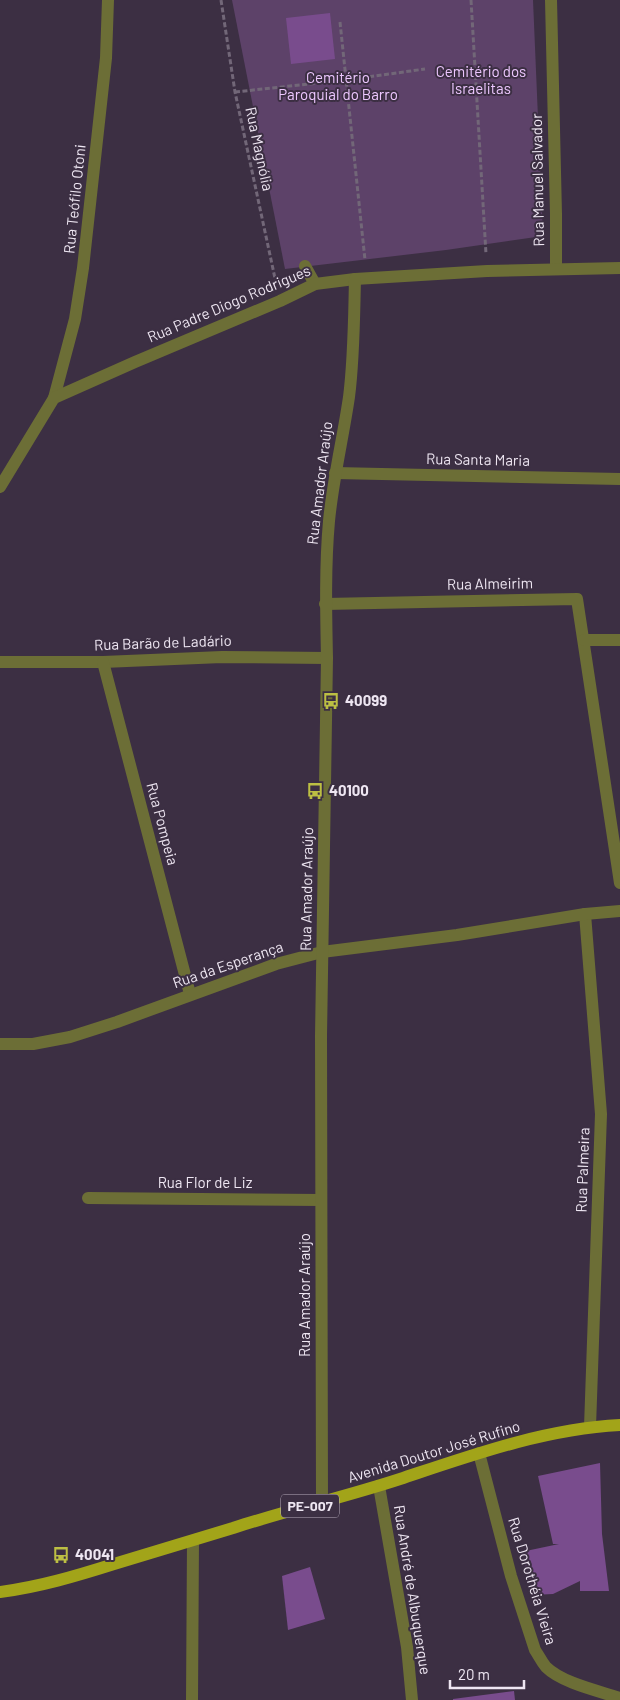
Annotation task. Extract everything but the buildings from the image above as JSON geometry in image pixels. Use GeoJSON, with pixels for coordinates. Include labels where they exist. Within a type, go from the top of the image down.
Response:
{"type":"FeatureCollection","features":[{"type":"Feature","properties":{"kind":"main road","name":"Avenida Doutor José Rufino"},"geometry":{"type":"LineString","coordinates":[[0,1592],[27,1589],[66,1579],[261,1519],[379,1486],[479,1453],[541,1436],[590,1427],[620,1425]]}},
{"type":"Feature","properties":{"kind":"street","name":"Rua Teófilo Otoni"},"geometry":{"type":"LineString","coordinates":[[54,398],[75,320],[83,268],[106,58],[108,0]]}},
{"type":"Feature","properties":{"kind":"street","name":"Rua Manuel Salvador"},"geometry":{"type":"LineString","coordinates":[[551,0],[556,268]]}},
{"type":"Feature","properties":{"kind":"street"},"geometry":{"type":"LineString","coordinates":[[304,266],[315,284]]}},
{"type":"Feature","properties":{"kind":"street","name":"Rua Padre Diogo Rodrigues"},"geometry":{"type":"LineString","coordinates":[[54,398],[280,301],[315,284],[355,279],[487,271],[620,268]]}},
{"type":"Feature","properties":{"kind":"street","name":"Rua Amador Araújo"},"geometry":{"type":"LineString","coordinates":[[322,1502],[322,952],[327,658],[325,604],[329,521],[335,473],[349,396],[354,336],[355,279]]}},
{"type":"Feature","properties":{"kind":"street"},"geometry":{"type":"LineString","coordinates":[[0,487],[54,398]]}},
{"type":"Feature","properties":{"kind":"street","name":"Rua Santa Maria"},"geometry":{"type":"LineString","coordinates":[[335,473],[620,479]]}},
{"type":"Feature","properties":{"kind":"street","name":"Rua Almeirim"},"geometry":{"type":"LineString","coordinates":[[325,604],[577,599],[584,640]]}},
{"type":"Feature","properties":{"kind":"street"},"geometry":{"type":"LineString","coordinates":[[620,640],[584,640],[620,883]]}},
{"type":"Feature","properties":{"kind":"street","name":"Rua Barão de Ladário"},"geometry":{"type":"LineString","coordinates":[[0,662],[103,662],[222,657],[327,658]]}},
{"type":"Feature","properties":{"kind":"street","name":"Rua Pompeia"},"geometry":{"type":"LineString","coordinates":[[103,662],[190,994]]}},
{"type":"Feature","properties":{"kind":"street","name":"Rua da Esperança"},"geometry":{"type":"LineString","coordinates":[[0,1044],[33,1044],[70,1037],[117,1022],[276,964],[322,952],[457,935],[584,914],[620,911]]}},
{"type":"Feature","properties":{"kind":"street","name":"Rua Palmeira"},"geometry":{"type":"LineString","coordinates":[[584,914],[601,1114],[590,1427]]}},
{"type":"Feature","properties":{"kind":"street","name":"Rua Flor de Liz"},"geometry":{"type":"LineString","coordinates":[[88,1198],[321,1200]]}},
{"type":"Feature","properties":{"kind":"street","name":"Rua Dorothéia Vieira"},"geometry":{"type":"LineString","coordinates":[[479,1453],[511,1576],[535,1650],[541,1661],[559,1676],[620,1698]]}},
{"type":"Feature","properties":{"kind":"street","name":"Rua André de Albuquerque"},"geometry":{"type":"LineString","coordinates":[[379,1486],[407,1647],[412,1700]]}},
{"type":"Feature","properties":{"kind":"street"},"geometry":{"type":"LineString","coordinates":[[192,1700],[194,1540]]}},
{"type":"Feature","properties":{"kind":"path","name":"Rua Magnólia"},"geometry":{"type":"LineString","coordinates":[[221,0],[235,92],[280,301]]}},
{"type":"Feature","properties":{"kind":"path"},"geometry":{"type":"LineString","coordinates":[[471,0],[487,271]]}},
{"type":"Feature","properties":{"kind":"path"},"geometry":{"type":"LineString","coordinates":[[340,22],[365,260]]}},
{"type":"Feature","properties":{"kind":"path"},"geometry":{"type":"LineString","coordinates":[[235,92],[425,69]]}},
{"type":"Feature","properties":{"kind":"green space","name":"Cemitério Paroquial do Barro"},"geometry":{"type":"Polygon","coordinates":[[[232,0],[533,0],[543,236],[446,250],[285,269],[232,0]]]}},
{"type":"Feature","properties":{"kind":"place","name":"40099"},"geometry":{"type":"Point","coordinates":[331,701]}},
{"type":"Feature","properties":{"kind":"place","name":"40100"},"geometry":{"type":"Point","coordinates":[315,791]}},
{"type":"Feature","properties":{"kind":"place","name":"40041"},"geometry":{"type":"Point","coordinates":[61,1555]}},
{"type":"Feature","properties":{"kind":"park label","name":"Cemitério dos Israelitas"},"geometry":{"type":"Point","coordinates":[481,80]}}]}
